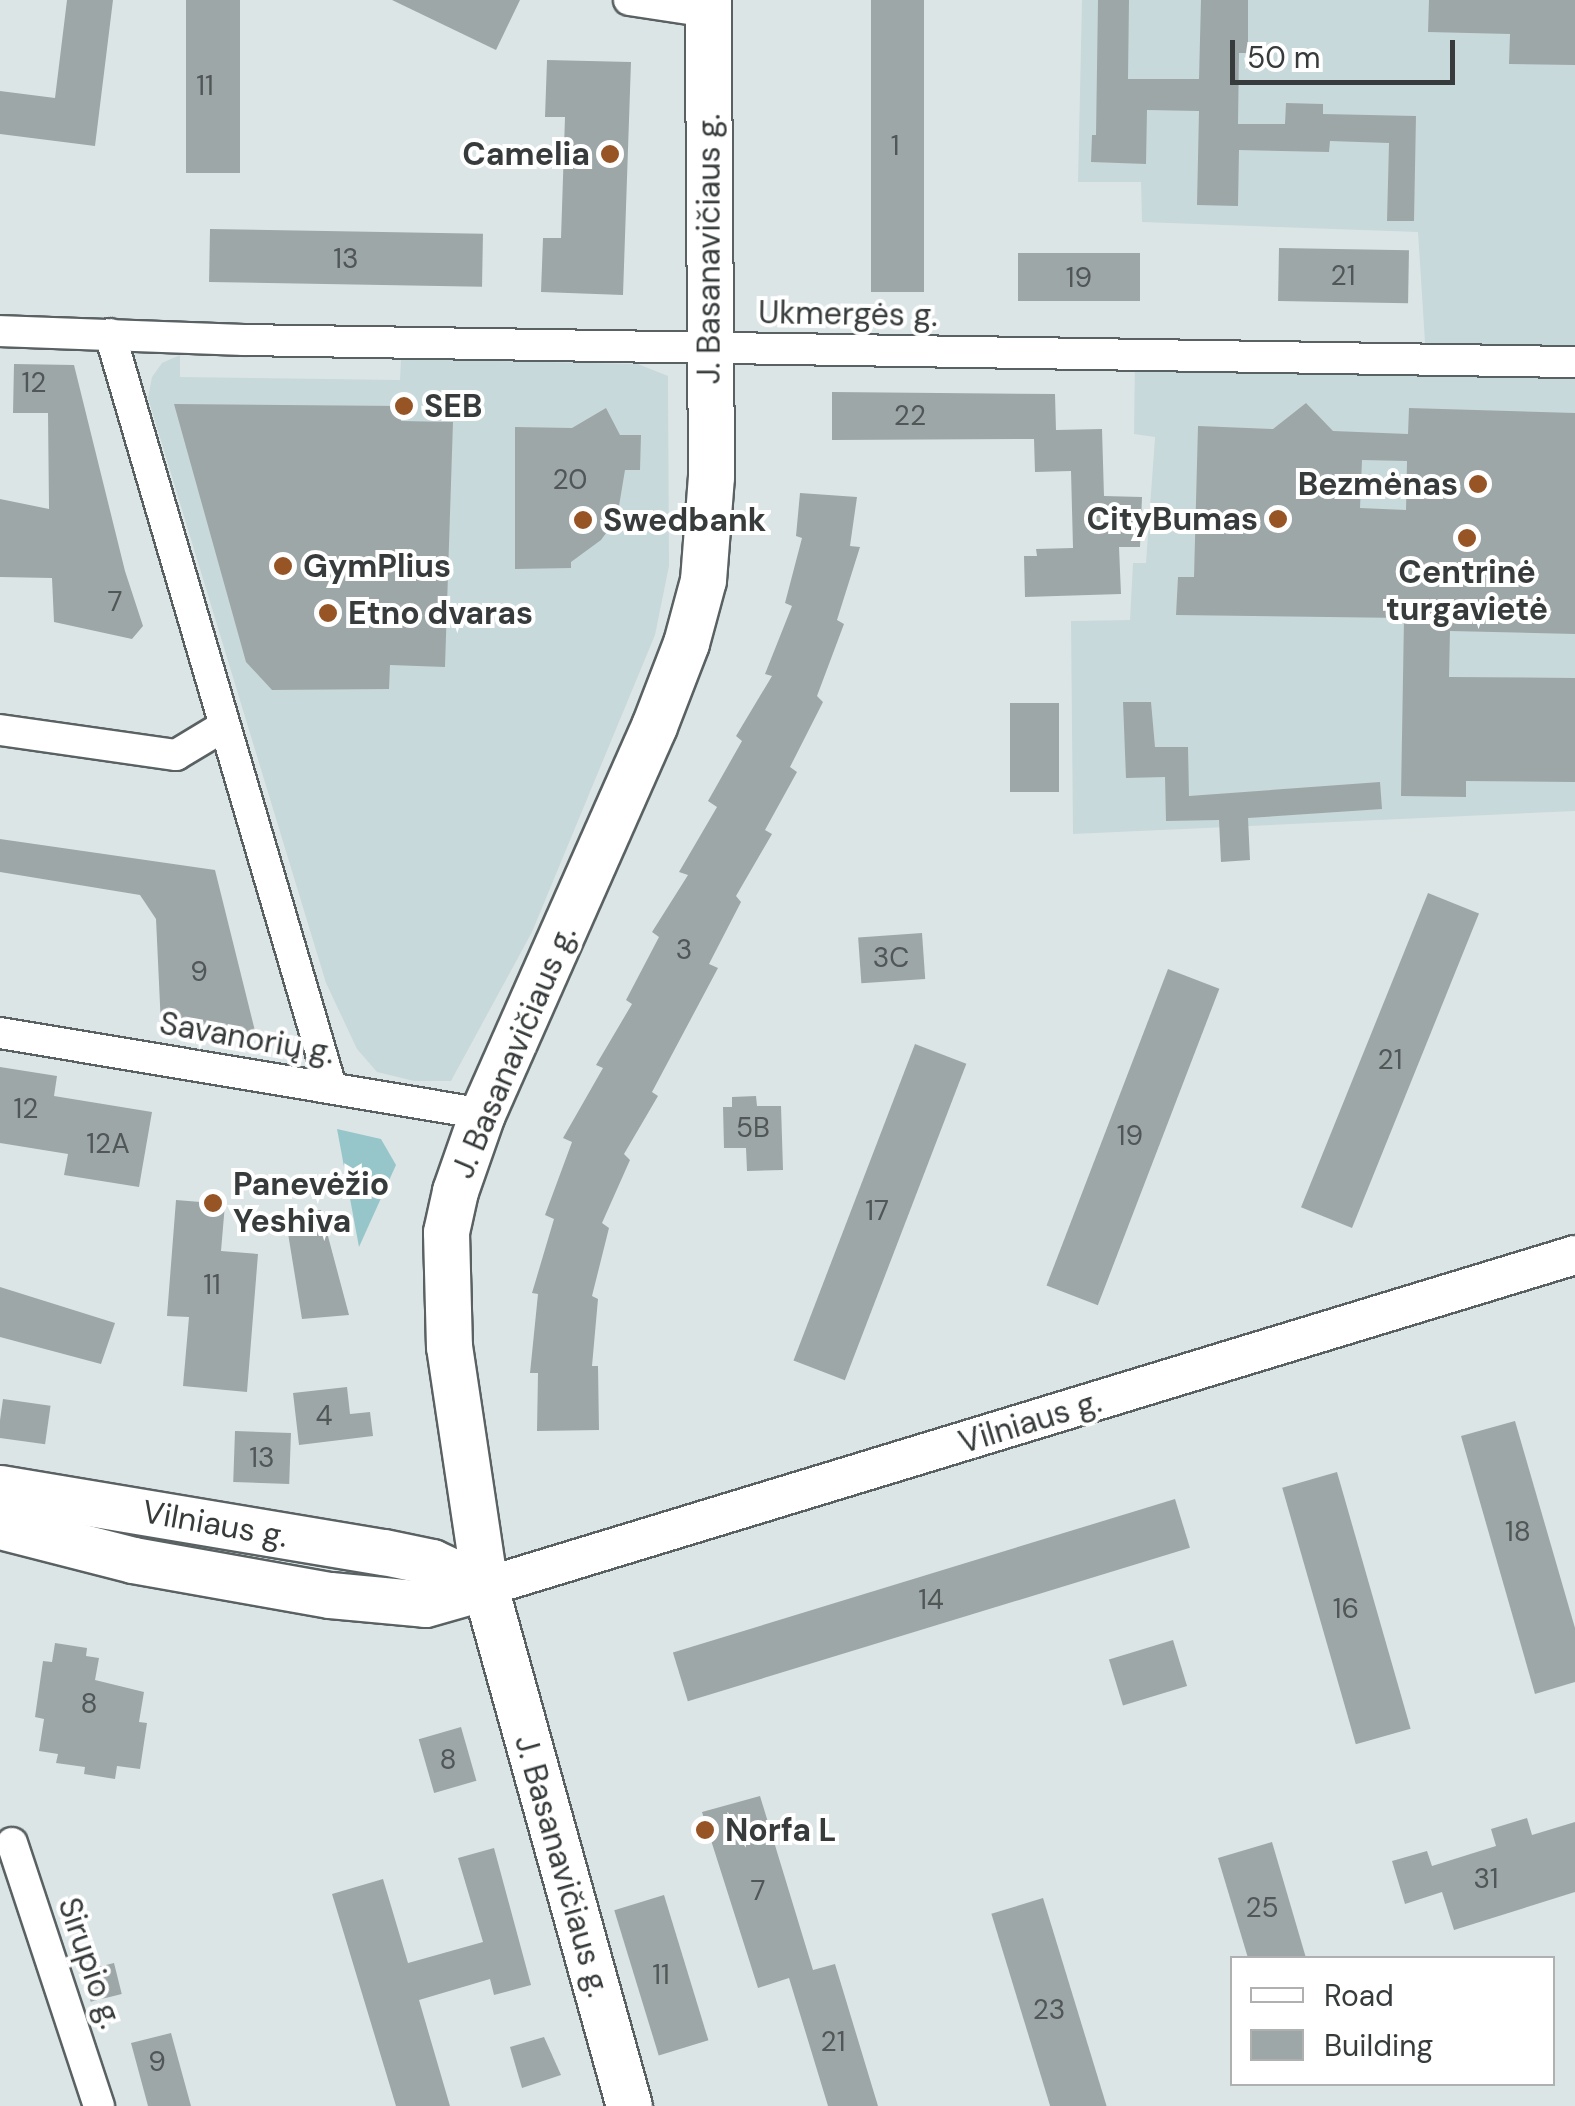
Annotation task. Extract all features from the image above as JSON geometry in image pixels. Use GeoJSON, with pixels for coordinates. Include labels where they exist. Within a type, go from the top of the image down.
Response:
{"type":"FeatureCollection","features":[{"type":"Feature","properties":{"kind":"highway","name":"J. Basanavičiaus g."},"geometry":{"type":"LineString","coordinates":[[629,2106],[484,1587],[448,1346],[446,1232],[482,1114],[654,726],[686,643],[703,580],[712,477],[708,6]]}},
{"type":"Feature","properties":{"kind":"highway","name":"Vilniaus g."},"geometry":{"type":"LineString","coordinates":[[0,1488],[384,1552],[432,1562],[484,1587]]}},
{"type":"Feature","properties":{"kind":"highway","name":"Vilniaus g."},"geometry":{"type":"LineString","coordinates":[[0,1526],[133,1560],[360,1598],[425,1604],[484,1587]]}},
{"type":"Feature","properties":{"kind":"main road","name":"Vilniaus g."},"geometry":{"type":"LineString","coordinates":[[484,1587],[1575,1256]]}},
{"type":"Feature","properties":{"kind":"street"},"geometry":{"type":"LineString","coordinates":[[629,0],[708,6]]}},
{"type":"Feature","properties":{"kind":"street","name":"Ukmergės g."},"geometry":{"type":"LineString","coordinates":[[0,331],[1575,362]]}},
{"type":"Feature","properties":{"kind":"street"},"geometry":{"type":"LineString","coordinates":[[110,334],[331,1087]]}},
{"type":"Feature","properties":{"kind":"street"},"geometry":{"type":"LineString","coordinates":[[0,730],[176,755],[224,726]]}},
{"type":"Feature","properties":{"kind":"street","name":"Savanorių g."},"geometry":{"type":"LineString","coordinates":[[0,1033],[482,1114]]}},
{"type":"Feature","properties":{"kind":"street","name":"Sirupio g."},"geometry":{"type":"LineString","coordinates":[[12,1843],[99,2106]]}},
{"type":"Feature","properties":{"kind":"shaded area"},"geometry":{"type":"Polygon","coordinates":[[[1082,0],[1575,0],[1575,811],[1073,834],[1071,621],[1130,620],[1133,563],[1146,563],[1155,437],[1134,434],[1135,353],[1426,358],[1418,232],[1142,222],[1141,182],[1078,182],[1082,0]]]}},
{"type":"Feature","properties":{"kind":"shaded area"},"geometry":{"type":"Polygon","coordinates":[[[180,355],[180,377],[400,380],[401,359],[638,364],[668,376],[669,566],[655,635],[532,932],[451,1081],[414,1081],[377,1072],[357,1049],[326,983],[148,398],[152,377],[162,363],[180,355]]]}},
{"type":"Feature","properties":{"kind":"shaded area"},"geometry":{"type":"Polygon","coordinates":[[[337,1129],[381,1139],[396,1165],[359,1247],[337,1129]]]}},
{"type":"Feature","properties":{"kind":"building"},"geometry":{"type":"Polygon","coordinates":[[[67,0],[113,0],[95,146],[0,134],[0,91],[55,98],[67,0]]]}},
{"type":"Feature","properties":{"kind":"building"},"geometry":{"type":"Polygon","coordinates":[[[186,0],[240,0],[240,173],[186,173],[186,0]]]}},
{"type":"Feature","properties":{"kind":"building"},"geometry":{"type":"Polygon","coordinates":[[[392,0],[520,0],[496,50],[392,0]]]}},
{"type":"Feature","properties":{"kind":"building"},"geometry":{"type":"Polygon","coordinates":[[[871,0],[924,0],[924,292],[871,292],[871,0]]]}},
{"type":"Feature","properties":{"kind":"building"},"geometry":{"type":"Polygon","coordinates":[[[1098,0],[1129,0],[1128,79],[1199,79],[1201,0],[1248,0],[1248,53],[1239,53],[1238,124],[1285,124],[1286,103],[1323,104],[1323,114],[1416,116],[1414,221],[1387,221],[1389,143],[1330,141],[1329,152],[1239,150],[1238,206],[1197,205],[1199,111],[1147,110],[1146,164],[1091,162],[1092,135],[1096,135],[1098,0]]]}},
{"type":"Feature","properties":{"kind":"building"},"geometry":{"type":"Polygon","coordinates":[[[1429,0],[1575,0],[1575,65],[1509,64],[1510,34],[1428,32],[1429,0]]]}},
{"type":"Feature","properties":{"kind":"building"},"geometry":{"type":"Polygon","coordinates":[[[547,60],[631,62],[623,295],[541,292],[543,238],[561,238],[565,117],[545,117],[547,60]]]}},
{"type":"Feature","properties":{"kind":"building"},"geometry":{"type":"Polygon","coordinates":[[[210,229],[483,234],[482,287],[209,282],[210,229]]]}},
{"type":"Feature","properties":{"kind":"building"},"geometry":{"type":"Polygon","coordinates":[[[1279,248],[1409,250],[1408,303],[1278,301],[1279,248]]]}},
{"type":"Feature","properties":{"kind":"building"},"geometry":{"type":"Polygon","coordinates":[[[1018,253],[1140,253],[1140,301],[1018,301],[1018,253]]]}},
{"type":"Feature","properties":{"kind":"building"},"geometry":{"type":"Polygon","coordinates":[[[14,364],[74,365],[125,571],[143,626],[132,639],[54,622],[52,578],[0,577],[0,499],[49,509],[48,413],[13,413],[14,364]]]}},
{"type":"Feature","properties":{"kind":"building"},"geometry":{"type":"Polygon","coordinates":[[[832,392],[1055,394],[1056,430],[1102,429],[1104,496],[1142,497],[1140,547],[1119,547],[1121,594],[1025,597],[1024,556],[1037,556],[1036,549],[1073,548],[1071,471],[1035,472],[1034,439],[832,440],[832,392]]]}},
{"type":"Feature","properties":{"kind":"building"},"geometry":{"type":"Polygon","coordinates":[[[1306,403],[1333,431],[1408,434],[1409,408],[1575,413],[1575,634],[1450,631],[1449,677],[1575,678],[1575,782],[1466,781],[1466,797],[1401,796],[1404,618],[1176,615],[1178,577],[1194,577],[1198,426],[1273,429],[1306,403]],[[1362,460],[1360,508],[1406,510],[1407,461],[1362,460]]]}},
{"type":"Feature","properties":{"kind":"building"},"geometry":{"type":"Polygon","coordinates":[[[174,404],[401,406],[401,421],[453,422],[445,667],[390,665],[389,689],[272,690],[246,662],[174,404]]]}},
{"type":"Feature","properties":{"kind":"building"},"geometry":{"type":"Polygon","coordinates":[[[606,408],[620,435],[641,435],[640,470],[625,470],[617,518],[601,540],[571,562],[571,568],[515,569],[515,427],[572,428],[606,408]]]}},
{"type":"Feature","properties":{"kind":"building"},"geometry":{"type":"Polygon","coordinates":[[[800,493],[857,497],[850,546],[860,547],[837,620],[844,624],[817,696],[823,702],[790,767],[797,772],[765,830],[772,834],[736,896],[741,902],[709,964],[718,968],[652,1092],[658,1096],[624,1154],[630,1160],[602,1223],[609,1228],[592,1296],[598,1299],[592,1366],[598,1366],[599,1430],[537,1431],[538,1373],[530,1373],[538,1294],[532,1293],[554,1219],[545,1215],[572,1142],[563,1138],[603,1068],[596,1065],[632,1004],[626,1000],[659,937],[652,932],[688,875],[679,872],[717,807],[708,801],[742,741],[736,736],[772,676],[765,674],[792,606],[785,603],[802,538],[796,536],[800,493]]]}},
{"type":"Feature","properties":{"kind":"building"},"geometry":{"type":"Polygon","coordinates":[[[1123,702],[1151,702],[1155,747],[1188,747],[1189,796],[1380,782],[1382,809],[1248,818],[1250,860],[1221,862],[1219,820],[1166,821],[1165,777],[1126,778],[1123,702]]]}},
{"type":"Feature","properties":{"kind":"building"},"geometry":{"type":"Polygon","coordinates":[[[1010,703],[1059,703],[1059,792],[1010,792],[1010,703]]]}},
{"type":"Feature","properties":{"kind":"building"},"geometry":{"type":"Polygon","coordinates":[[[0,839],[215,870],[257,1039],[161,1026],[156,919],[140,895],[0,872],[0,839]]]}},
{"type":"Feature","properties":{"kind":"building"},"geometry":{"type":"Polygon","coordinates":[[[1428,893],[1479,914],[1352,1228],[1301,1207],[1428,893]]]}},
{"type":"Feature","properties":{"kind":"building"},"geometry":{"type":"Polygon","coordinates":[[[922,933],[925,979],[861,983],[858,937],[922,933]]]}},
{"type":"Feature","properties":{"kind":"building"},"geometry":{"type":"Polygon","coordinates":[[[1168,969],[1219,989],[1098,1305],[1047,1285],[1168,969]]]}},
{"type":"Feature","properties":{"kind":"building"},"geometry":{"type":"Polygon","coordinates":[[[915,1044],[966,1064],[845,1380],[794,1360],[915,1044]]]}},
{"type":"Feature","properties":{"kind":"building"},"geometry":{"type":"Polygon","coordinates":[[[0,1067],[57,1076],[54,1096],[152,1112],[139,1187],[64,1175],[68,1154],[0,1143],[0,1067]]]}},
{"type":"Feature","properties":{"kind":"building"},"geometry":{"type":"Polygon","coordinates":[[[756,1096],[757,1106],[781,1106],[783,1170],[747,1171],[746,1148],[724,1148],[723,1107],[732,1107],[732,1097],[756,1096]]]}},
{"type":"Feature","properties":{"kind":"building"},"geometry":{"type":"Polygon","coordinates":[[[176,1200],[225,1204],[221,1251],[258,1254],[247,1392],[183,1386],[189,1317],[167,1316],[176,1200]]]}},
{"type":"Feature","properties":{"kind":"building"},"geometry":{"type":"Polygon","coordinates":[[[321,1210],[349,1315],[302,1319],[285,1215],[321,1210]]]}},
{"type":"Feature","properties":{"kind":"building"},"geometry":{"type":"Polygon","coordinates":[[[0,1287],[115,1323],[101,1364],[0,1337],[0,1287]]]}},
{"type":"Feature","properties":{"kind":"building"},"geometry":{"type":"Polygon","coordinates":[[[347,1387],[350,1414],[370,1412],[373,1436],[299,1445],[293,1393],[347,1387]]]}},
{"type":"Feature","properties":{"kind":"building"},"geometry":{"type":"Polygon","coordinates":[[[3,1399],[51,1406],[45,1444],[0,1438],[3,1399]]]}},
{"type":"Feature","properties":{"kind":"building"},"geometry":{"type":"Polygon","coordinates":[[[1515,1421],[1575,1628],[1575,1682],[1535,1694],[1461,1436],[1515,1421]]]}},
{"type":"Feature","properties":{"kind":"building"},"geometry":{"type":"Polygon","coordinates":[[[235,1431],[291,1433],[289,1484],[233,1482],[235,1431]]]}},
{"type":"Feature","properties":{"kind":"building"},"geometry":{"type":"Polygon","coordinates":[[[1337,1472],[1411,1729],[1356,1744],[1282,1488],[1337,1472]]]}},
{"type":"Feature","properties":{"kind":"building"},"geometry":{"type":"Polygon","coordinates":[[[1175,1499],[1190,1548],[688,1701],[673,1652],[1175,1499]]]}},
{"type":"Feature","properties":{"kind":"building"},"geometry":{"type":"Polygon","coordinates":[[[1173,1640],[1187,1686],[1123,1705],[1109,1660],[1173,1640]]]}},
{"type":"Feature","properties":{"kind":"building"},"geometry":{"type":"Polygon","coordinates":[[[55,1643],[87,1648],[86,1656],[99,1658],[95,1680],[144,1692],[139,1722],[147,1723],[140,1769],[117,1766],[115,1779],[84,1774],[85,1767],[56,1763],[58,1754],[39,1751],[44,1719],[35,1717],[43,1661],[52,1662],[55,1643]]]}},
{"type":"Feature","properties":{"kind":"building"},"geometry":{"type":"Polygon","coordinates":[[[461,1727],[476,1781],[434,1793],[419,1739],[461,1727]]]}},
{"type":"Feature","properties":{"kind":"building"},"geometry":{"type":"Polygon","coordinates":[[[760,1796],[813,1970],[835,1964],[878,2106],[828,2106],[789,1978],[758,1988],[702,1812],[760,1796]]]}},
{"type":"Feature","properties":{"kind":"building"},"geometry":{"type":"Polygon","coordinates":[[[1527,1818],[1532,1835],[1575,1822],[1575,1892],[1454,1930],[1442,1892],[1405,1904],[1392,1861],[1427,1851],[1432,1866],[1496,1846],[1491,1829],[1527,1818]]]}},
{"type":"Feature","properties":{"kind":"building"},"geometry":{"type":"Polygon","coordinates":[[[1272,1842],[1305,1956],[1247,1956],[1218,1858],[1272,1842]]]}},
{"type":"Feature","properties":{"kind":"building"},"geometry":{"type":"Polygon","coordinates":[[[494,1848],[531,1985],[494,1995],[490,1979],[419,2000],[450,2106],[396,2106],[332,1894],[383,1879],[408,1963],[483,1942],[458,1858],[494,1848]]]}},
{"type":"Feature","properties":{"kind":"building"},"geometry":{"type":"Polygon","coordinates":[[[664,1895],[708,2040],[659,2056],[614,1910],[664,1895]]]}},
{"type":"Feature","properties":{"kind":"building"},"geometry":{"type":"Polygon","coordinates":[[[1043,1898],[1107,2106],[1050,2106],[991,1914],[1043,1898]]]}},
{"type":"Feature","properties":{"kind":"building"},"geometry":{"type":"Polygon","coordinates":[[[114,1963],[122,1994],[91,2002],[83,1971],[114,1963]]]}},
{"type":"Feature","properties":{"kind":"building"},"geometry":{"type":"Polygon","coordinates":[[[171,2033],[191,2106],[148,2106],[131,2043],[171,2033]]]}},
{"type":"Feature","properties":{"kind":"building"},"geometry":{"type":"Polygon","coordinates":[[[544,2037],[561,2075],[522,2088],[510,2047],[544,2037]]]}},
{"type":"Feature","properties":{"kind":"place","name":"Camelia"},"geometry":{"type":"Point","coordinates":[610,154]}},
{"type":"Feature","properties":{"kind":"place","name":"SEB"},"geometry":{"type":"Point","coordinates":[404,406]}},
{"type":"Feature","properties":{"kind":"place","name":"Bezmėnas"},"geometry":{"type":"Point","coordinates":[1478,484]}},
{"type":"Feature","properties":{"kind":"place","name":"CityBumas"},"geometry":{"type":"Point","coordinates":[1278,519]}},
{"type":"Feature","properties":{"kind":"place","name":"Swedbank"},"geometry":{"type":"Point","coordinates":[583,520]}},
{"type":"Feature","properties":{"kind":"place","name":"Centrinė turgavietė"},"geometry":{"type":"Point","coordinates":[1467,538]}},
{"type":"Feature","properties":{"kind":"place","name":"GymPlius"},"geometry":{"type":"Point","coordinates":[283,566]}},
{"type":"Feature","properties":{"kind":"place","name":"Etno dvaras"},"geometry":{"type":"Point","coordinates":[328,613]}},
{"type":"Feature","properties":{"kind":"place","name":"Panevėžio Yeshiva"},"geometry":{"type":"Point","coordinates":[213,1203]}},
{"type":"Feature","properties":{"kind":"place","name":"Norfa L"},"geometry":{"type":"Point","coordinates":[705,1830]}}]}
